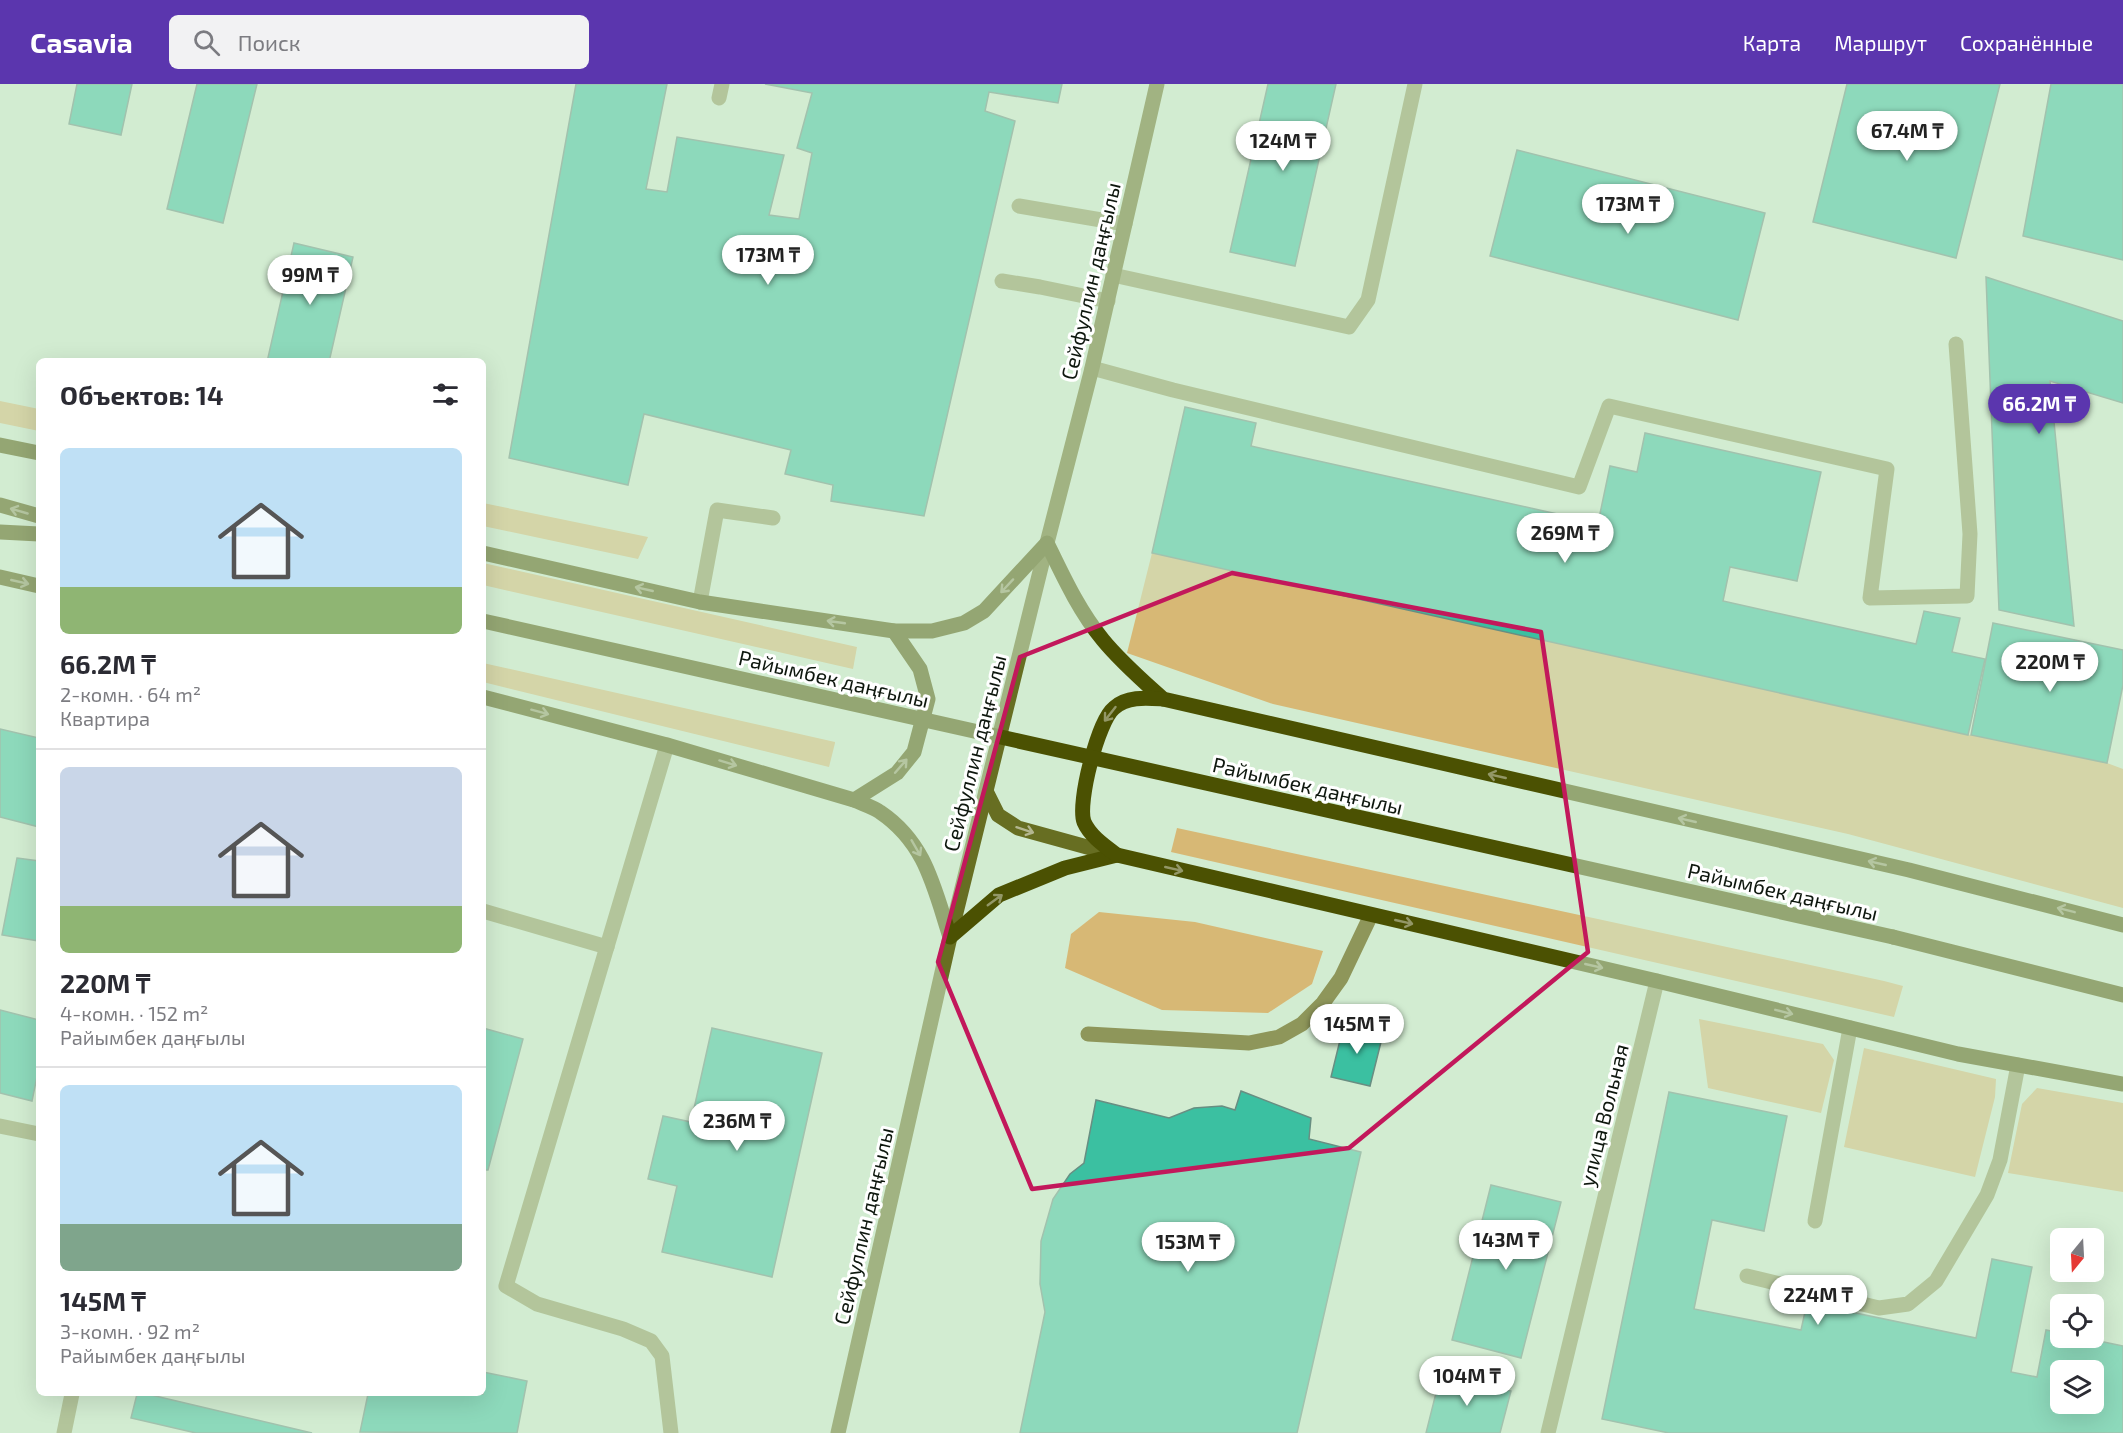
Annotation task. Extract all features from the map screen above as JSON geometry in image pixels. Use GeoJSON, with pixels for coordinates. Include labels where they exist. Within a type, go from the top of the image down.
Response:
{"type":"FeatureCollection","features":[{"type":"Feature","properties":{"kind":"main road","name":"Сейфуллин даңғылы"},"geometry":{"type":"LineString","coordinates":[[838,1433],[950,936],[1092,368],[1157,84]]}},
{"type":"Feature","properties":{"kind":"main road"},"geometry":{"type":"LineString","coordinates":[[0,445],[36,452]]}},
{"type":"Feature","properties":{"kind":"main road"},"geometry":{"type":"LineString","coordinates":[[0,505],[36,515]]}},
{"type":"Feature","properties":{"kind":"main road"},"geometry":{"type":"LineString","coordinates":[[0,532],[36,534]]}},
{"type":"Feature","properties":{"kind":"main road"},"geometry":{"type":"LineString","coordinates":[[486,554],[700,602],[894,631],[932,632],[964,623],[984,611],[1047,543],[1075,600],[1101,639],[1124,664],[1163,699]]}},
{"type":"Feature","properties":{"kind":"main road"},"geometry":{"type":"LineString","coordinates":[[0,577],[36,585]]}},
{"type":"Feature","properties":{"kind":"main road","name":"Райымбек даңғылы"},"geometry":{"type":"LineString","coordinates":[[486,622],[1893,937],[2123,995]]}},
{"type":"Feature","properties":{"kind":"main road"},"geometry":{"type":"LineString","coordinates":[[854,800],[897,773],[914,752],[928,699],[920,669],[894,631]]}},
{"type":"Feature","properties":{"kind":"main road"},"geometry":{"type":"LineString","coordinates":[[486,698],[667,745],[854,800],[880,811],[912,840],[928,870],[950,936],[999,895],[1065,868],[1117,855]]}},
{"type":"Feature","properties":{"kind":"main road"},"geometry":{"type":"LineString","coordinates":[[1117,855],[1097,840],[1084,822],[1082,797],[1101,728],[1114,707],[1138,698],[1163,699],[1908,870],[2123,925]]}},
{"type":"Feature","properties":{"kind":"main road"},"geometry":{"type":"LineString","coordinates":[[986,791],[998,815],[1018,828],[1117,855],[1958,1054],[2123,1084]]}},
{"type":"Feature","properties":{"kind":"street"},"geometry":{"type":"LineString","coordinates":[[1113,275],[1349,327],[1368,300],[1415,84]]}},
{"type":"Feature","properties":{"kind":"street"},"geometry":{"type":"LineString","coordinates":[[1019,206],[1125,224]]}},
{"type":"Feature","properties":{"kind":"street"},"geometry":{"type":"LineString","coordinates":[[1002,281],[1040,286],[1108,301]]}},
{"type":"Feature","properties":{"kind":"street"},"geometry":{"type":"LineString","coordinates":[[1092,368],[1173,390],[1579,487],[1609,406],[1887,469],[1870,598],[1967,596],[1970,534],[1956,344]]}},
{"type":"Feature","properties":{"kind":"street"},"geometry":{"type":"LineString","coordinates":[[700,602],[717,510],[773,518]]}},
{"type":"Feature","properties":{"kind":"street"},"geometry":{"type":"LineString","coordinates":[[667,745],[506,1286],[537,1304],[623,1329],[651,1341],[663,1356],[671,1433]]}},
{"type":"Feature","properties":{"kind":"street"},"geometry":{"type":"LineString","coordinates":[[486,912],[607,947]]}},
{"type":"Feature","properties":{"kind":"street"},"geometry":{"type":"LineString","coordinates":[[1088,1034],[1249,1043],[1279,1037],[1302,1024],[1323,1003],[1341,978],[1371,915]]}},
{"type":"Feature","properties":{"kind":"street","name":"улица Вольная"},"geometry":{"type":"LineString","coordinates":[[1548,1433],[1657,981]]}},
{"type":"Feature","properties":{"kind":"street"},"geometry":{"type":"LineString","coordinates":[[1815,1221],[1850,1028]]}},
{"type":"Feature","properties":{"kind":"street"},"geometry":{"type":"LineString","coordinates":[[1747,1276],[1880,1308],[1908,1304],[1936,1281],[1988,1195],[2000,1161],[2018,1065]]}},
{"type":"Feature","properties":{"kind":"street"},"geometry":{"type":"LineString","coordinates":[[0,1126],[36,1133]]}},
{"type":"Feature","properties":{"kind":"street"},"geometry":{"type":"LineString","coordinates":[[64,1433],[72,1396]]}},
{"type":"Feature","properties":{"kind":"highlighted area"},"geometry":{"type":"Polygon","coordinates":[[[1232,573],[1541,632],[1588,952],[1349,1148],[1032,1189],[938,962],[1020,657],[1232,573]]]}},
{"type":"Feature","properties":{"kind":"shaded area"},"geometry":{"type":"Polygon","coordinates":[[[0,401],[36,408],[36,430],[0,423],[0,401]]]}},
{"type":"Feature","properties":{"kind":"shaded area"},"geometry":{"type":"Polygon","coordinates":[[[486,504],[648,537],[638,559],[486,527],[486,504]]]}},
{"type":"Feature","properties":{"kind":"shaded area"},"geometry":{"type":"Polygon","coordinates":[[[1152,553],[1971,735],[2107,763],[2123,769],[2123,908],[1848,834],[1273,704],[1127,653],[1152,553]]]}},
{"type":"Feature","properties":{"kind":"shaded area"},"geometry":{"type":"Polygon","coordinates":[[[486,564],[857,647],[853,669],[486,586],[486,564]]]}},
{"type":"Feature","properties":{"kind":"shaded area"},"geometry":{"type":"Polygon","coordinates":[[[486,664],[835,742],[829,767],[486,683],[486,664]]]}},
{"type":"Feature","properties":{"kind":"shaded area"},"geometry":{"type":"Polygon","coordinates":[[[1177,828],[1903,986],[1894,1017],[1171,852],[1177,828]]]}},
{"type":"Feature","properties":{"kind":"shaded area"},"geometry":{"type":"Polygon","coordinates":[[[1099,912],[1195,922],[1323,951],[1312,984],[1268,1013],[1162,1010],[1065,968],[1071,934],[1099,912]]]}},
{"type":"Feature","properties":{"kind":"shaded area"},"geometry":{"type":"Polygon","coordinates":[[[1699,1019],[1823,1044],[1834,1060],[1821,1113],[1708,1088],[1699,1019]]]}},
{"type":"Feature","properties":{"kind":"shaded area"},"geometry":{"type":"Polygon","coordinates":[[[1864,1048],[1996,1079],[1995,1097],[1975,1177],[1844,1147],[1864,1048]]]}},
{"type":"Feature","properties":{"kind":"shaded area"},"geometry":{"type":"Polygon","coordinates":[[[2037,1088],[2123,1103],[2123,1192],[2008,1173],[2022,1104],[2037,1088]]]}},
{"type":"Feature","properties":{"kind":"building"},"geometry":{"type":"Polygon","coordinates":[[[77,84],[132,84],[121,135],[69,124],[77,84]]]}},
{"type":"Feature","properties":{"kind":"building"},"geometry":{"type":"Polygon","coordinates":[[[197,84],[257,84],[223,223],[167,209],[197,84]]]}},
{"type":"Feature","properties":{"kind":"building"},"geometry":{"type":"Polygon","coordinates":[[[576,84],[667,84],[646,189],[667,192],[677,137],[784,155],[769,215],[799,219],[812,153],[797,148],[812,93],[765,84],[1062,84],[1058,103],[989,92],[985,111],[1015,121],[924,516],[831,501],[833,485],[785,474],[791,450],[644,414],[628,485],[509,458],[576,84]]]}},
{"type":"Feature","properties":{"kind":"building"},"geometry":{"type":"Polygon","coordinates":[[[1268,84],[1336,84],[1295,266],[1230,252],[1268,84]]]}},
{"type":"Feature","properties":{"kind":"building"},"geometry":{"type":"Polygon","coordinates":[[[1847,84],[2000,84],[1956,258],[1813,222],[1847,84]]]}},
{"type":"Feature","properties":{"kind":"building"},"geometry":{"type":"Polygon","coordinates":[[[2051,84],[2123,84],[2123,260],[2023,236],[2051,84]]]}},
{"type":"Feature","properties":{"kind":"building"},"geometry":{"type":"Polygon","coordinates":[[[1517,150],[1765,213],[1738,320],[1490,256],[1517,150]]]}},
{"type":"Feature","properties":{"kind":"building"},"geometry":{"type":"Polygon","coordinates":[[[294,243],[353,257],[330,358],[268,358],[294,243]]]}},
{"type":"Feature","properties":{"kind":"building"},"geometry":{"type":"Polygon","coordinates":[[[1986,277],[2123,321],[2123,403],[2050,381],[2074,626],[1999,610],[1986,277]]]}},
{"type":"Feature","properties":{"kind":"building"},"geometry":{"type":"Polygon","coordinates":[[[1185,407],[1256,423],[1251,446],[1598,523],[1610,466],[1637,472],[1645,433],[1821,472],[1797,581],[1730,567],[1723,601],[1916,644],[1924,611],[1960,618],[1952,652],[1985,659],[1968,735],[1152,553],[1185,407]]]}},
{"type":"Feature","properties":{"kind":"building"},"geometry":{"type":"Polygon","coordinates":[[[1993,623],[2123,650],[2123,685],[2107,763],[1971,735],[1993,623]]]}},
{"type":"Feature","properties":{"kind":"building"},"geometry":{"type":"Polygon","coordinates":[[[0,729],[36,737],[36,826],[0,817],[0,729]]]}},
{"type":"Feature","properties":{"kind":"building"},"geometry":{"type":"Polygon","coordinates":[[[17,858],[36,861],[36,941],[2,935],[17,858]]]}},
{"type":"Feature","properties":{"kind":"building"},"geometry":{"type":"Polygon","coordinates":[[[0,1010],[36,1019],[36,1082],[32,1101],[0,1093],[0,1010]]]}},
{"type":"Feature","properties":{"kind":"building"},"geometry":{"type":"Polygon","coordinates":[[[1344,1024],[1383,1034],[1370,1086],[1331,1077],[1344,1024]]]}},
{"type":"Feature","properties":{"kind":"building"},"geometry":{"type":"Polygon","coordinates":[[[712,1028],[822,1053],[772,1277],[662,1252],[677,1186],[648,1179],[663,1116],[691,1122],[712,1028]]]}},
{"type":"Feature","properties":{"kind":"building"},"geometry":{"type":"Polygon","coordinates":[[[486,1029],[523,1039],[488,1170],[486,1170],[486,1029]]]}},
{"type":"Feature","properties":{"kind":"building"},"geometry":{"type":"Polygon","coordinates":[[[1241,1091],[1311,1118],[1309,1139],[1361,1152],[1297,1433],[1020,1433],[1045,1312],[1040,1284],[1041,1241],[1053,1199],[1070,1174],[1084,1163],[1096,1100],[1169,1118],[1194,1108],[1222,1106],[1235,1110],[1241,1091]]]}},
{"type":"Feature","properties":{"kind":"building"},"geometry":{"type":"Polygon","coordinates":[[[1669,1092],[1787,1116],[1764,1231],[1712,1220],[1694,1309],[1801,1330],[1807,1303],[1976,1338],[1992,1259],[2032,1267],[2011,1372],[2037,1377],[2046,1330],[2050,1331],[2050,1348],[2104,1348],[2104,1342],[2123,1346],[2123,1433],[1669,1433],[1602,1419],[1669,1092]]]}},
{"type":"Feature","properties":{"kind":"building"},"geometry":{"type":"Polygon","coordinates":[[[1491,1185],[1561,1202],[1521,1358],[1452,1340],[1491,1185]]]}},
{"type":"Feature","properties":{"kind":"building"},"geometry":{"type":"Polygon","coordinates":[[[486,1373],[527,1381],[517,1433],[360,1432],[368,1396],[486,1396],[486,1373]]]}},
{"type":"Feature","properties":{"kind":"building"},"geometry":{"type":"Polygon","coordinates":[[[1441,1373],[1511,1391],[1500,1433],[1426,1433],[1441,1373]]]}},
{"type":"Feature","properties":{"kind":"building"},"geometry":{"type":"Polygon","coordinates":[[[136,1396],[155,1396],[312,1433],[196,1433],[131,1418],[136,1396]]]}}]}
